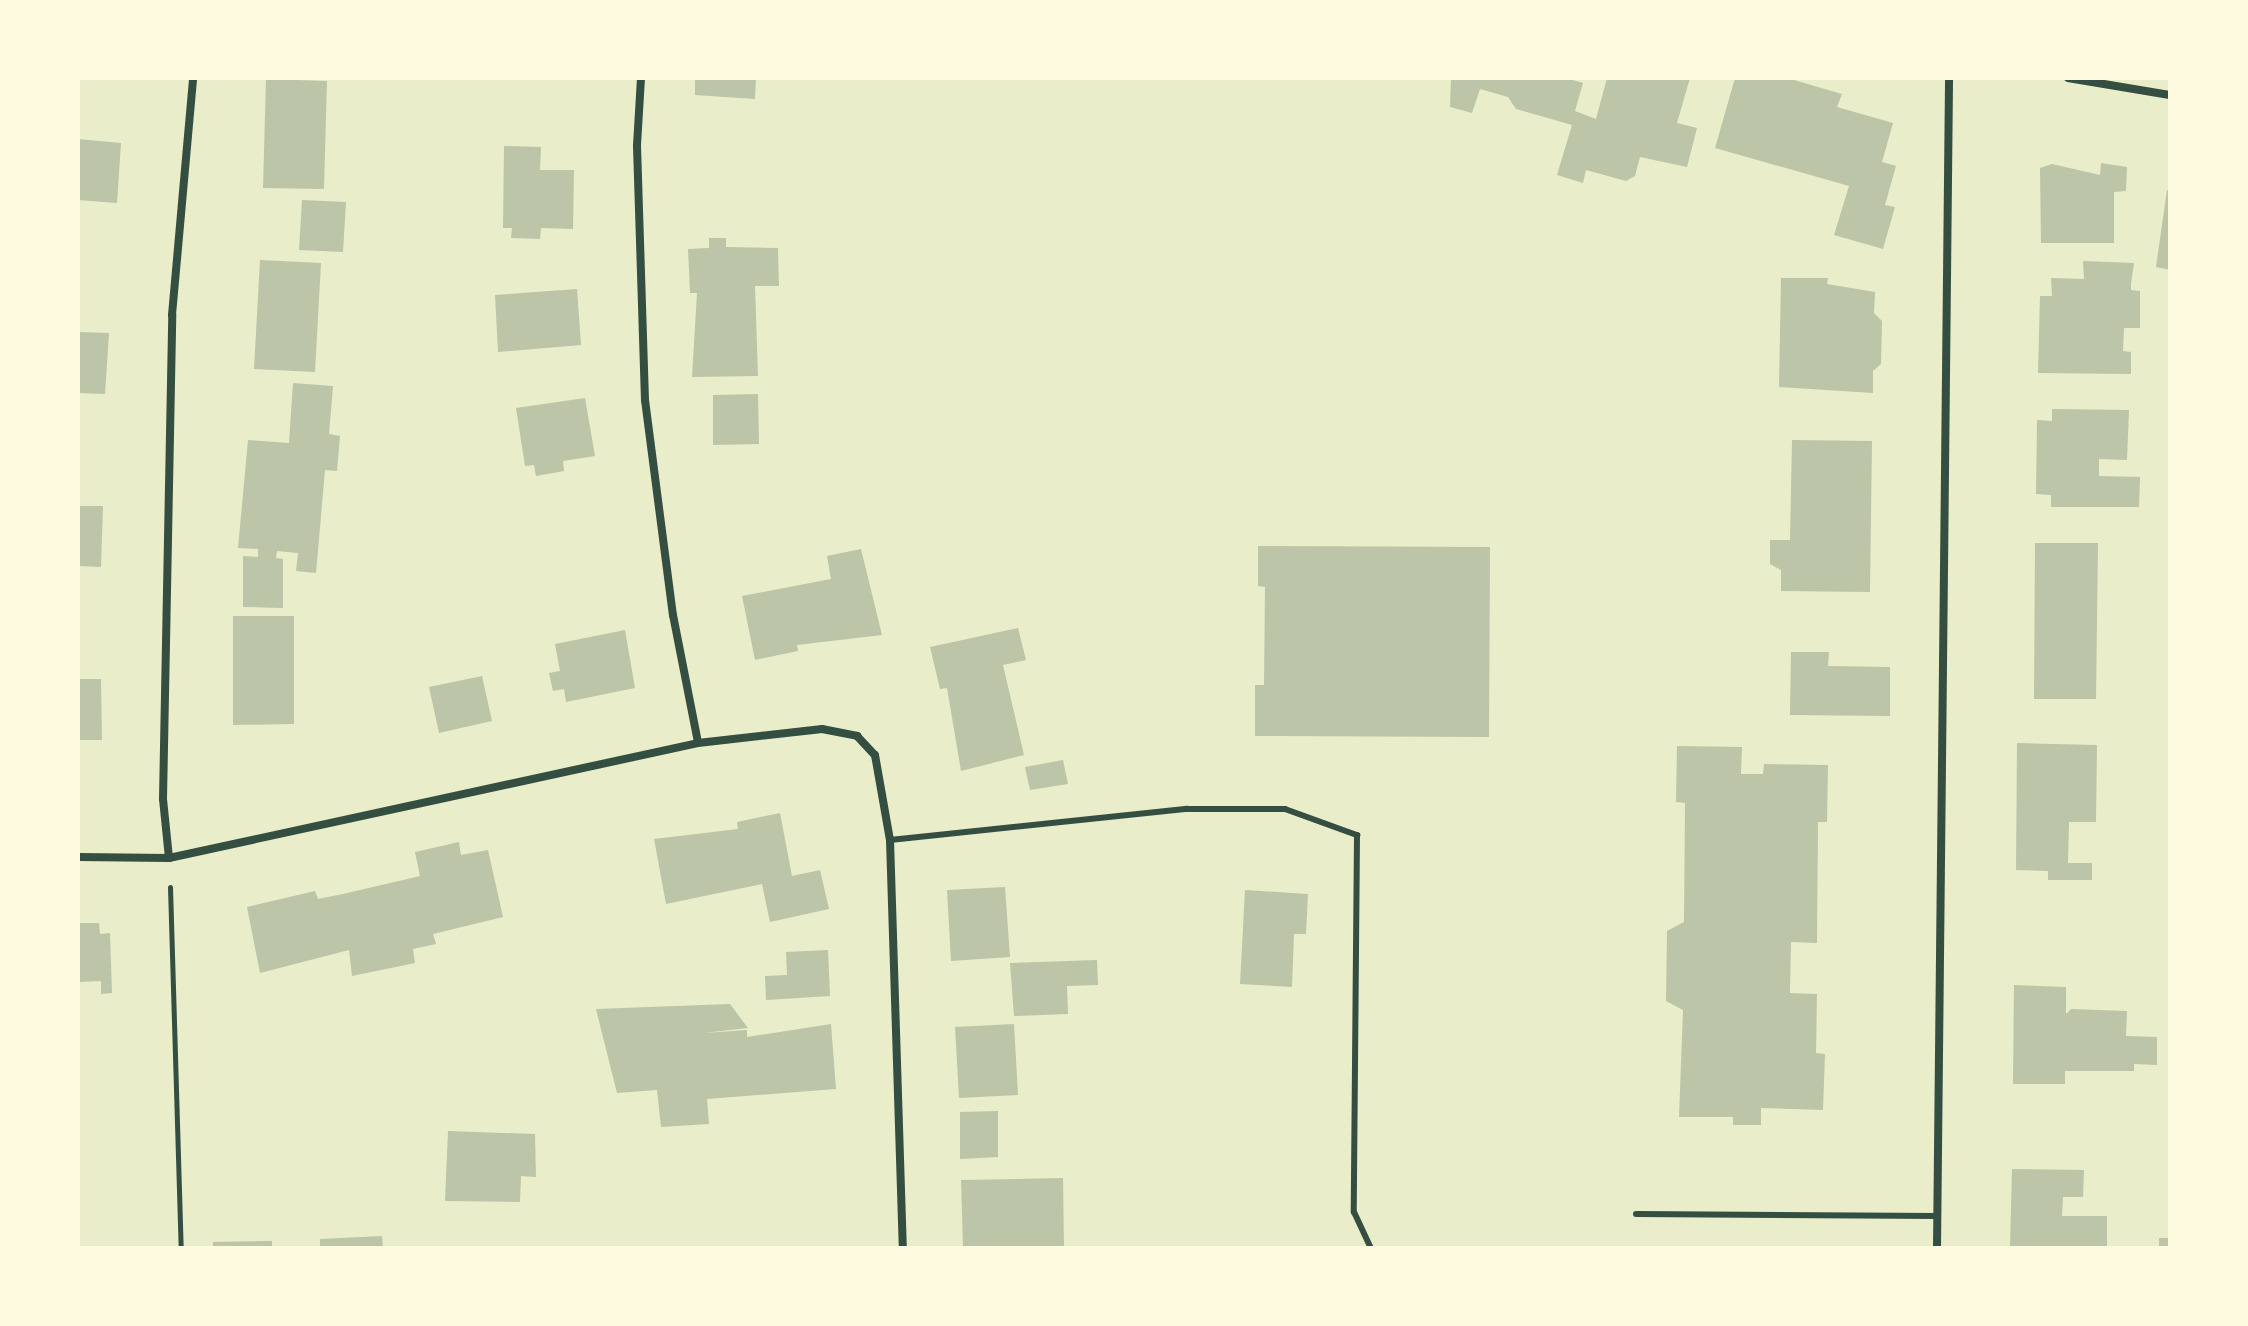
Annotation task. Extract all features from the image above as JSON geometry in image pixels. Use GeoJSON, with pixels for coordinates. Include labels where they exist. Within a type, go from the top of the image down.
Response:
{"type":"FeatureCollection","features":[{"type":"Feature","properties":{"kind":"street"},"geometry":{"type":"LineString","coordinates":[[169,858],[163,799],[172,315],[193,78]]}},
{"type":"Feature","properties":{"kind":"street"},"geometry":{"type":"LineString","coordinates":[[641,78],[637,146],[645,400],[673,615],[698,743]]}},
{"type":"Feature","properties":{"kind":"street"},"geometry":{"type":"LineString","coordinates":[[1937,1248],[1949,78]]}},
{"type":"Feature","properties":{"kind":"street"},"geometry":{"type":"LineString","coordinates":[[2068,78],[2170,95]]}},
{"type":"Feature","properties":{"kind":"street"},"geometry":{"type":"LineString","coordinates":[[78,857],[169,858],[698,743],[822,729],[857,736],[875,755],[890,840],[903,1248]]}},
{"type":"Feature","properties":{"kind":"lane"},"geometry":{"type":"LineString","coordinates":[[890,840],[1201,809],[1285,809],[1357,835],[1354,1212],[1371,1248]]}},
{"type":"Feature","properties":{"kind":"lane"},"geometry":{"type":"LineString","coordinates":[[1636,1214],[1937,1216]]}},
{"type":"Feature","properties":{"kind":"path"},"geometry":{"type":"LineString","coordinates":[[169,858],[181,1248]]}},
{"type":"Feature","properties":{"kind":"building"},"geometry":{"type":"Polygon","coordinates":[[[695,78],[756,78],[755,99],[695,95],[695,78]]]}},
{"type":"Feature","properties":{"kind":"building"},"geometry":{"type":"Polygon","coordinates":[[[1451,78],[1566,78],[1583,83],[1575,111],[1596,119],[1607,78],[1690,78],[1677,123],[1697,128],[1687,167],[1640,157],[1635,176],[1626,181],[1586,170],[1583,183],[1557,175],[1572,125],[1516,109],[1508,97],[1480,89],[1472,113],[1450,107],[1451,78]]]}},
{"type":"Feature","properties":{"kind":"building"},"geometry":{"type":"Polygon","coordinates":[[[1735,78],[1787,78],[1842,94],[1837,107],[1893,123],[1882,162],[1896,166],[1885,205],[1895,207],[1883,249],[1834,235],[1849,186],[1715,148],[1735,78]]]}},
{"type":"Feature","properties":{"kind":"building"},"geometry":{"type":"Polygon","coordinates":[[[266,79],[327,81],[324,189],[263,188],[266,79]]]}},
{"type":"Feature","properties":{"kind":"building"},"geometry":{"type":"Polygon","coordinates":[[[78,139],[121,143],[117,203],[78,200],[78,139]]]}},
{"type":"Feature","properties":{"kind":"building"},"geometry":{"type":"Polygon","coordinates":[[[504,146],[541,147],[540,170],[574,170],[573,229],[541,228],[540,239],[511,238],[512,228],[503,228],[504,146]]]}},
{"type":"Feature","properties":{"kind":"building"},"geometry":{"type":"Polygon","coordinates":[[[2101,163],[2127,167],[2126,191],[2114,192],[2114,243],[2041,243],[2040,168],[2052,164],[2100,175],[2101,163]]]}},
{"type":"Feature","properties":{"kind":"building"},"geometry":{"type":"Polygon","coordinates":[[[2167,190],[2170,191],[2170,270],[2156,267],[2167,190]]]}},
{"type":"Feature","properties":{"kind":"building"},"geometry":{"type":"Polygon","coordinates":[[[302,200],[346,202],[343,252],[299,250],[302,200]]]}},
{"type":"Feature","properties":{"kind":"building"},"geometry":{"type":"Polygon","coordinates":[[[709,238],[726,238],[726,247],[778,248],[779,286],[755,286],[758,376],[692,377],[697,293],[690,293],[688,249],[709,248],[709,238]]]}},
{"type":"Feature","properties":{"kind":"building"},"geometry":{"type":"Polygon","coordinates":[[[260,260],[321,263],[315,372],[254,369],[260,260]]]}},
{"type":"Feature","properties":{"kind":"building"},"geometry":{"type":"Polygon","coordinates":[[[2083,261],[2134,263],[2131,290],[2140,291],[2140,328],[2124,328],[2123,351],[2131,352],[2131,374],[2038,373],[2040,296],[2052,296],[2051,278],[2084,279],[2083,261]]]}},
{"type":"Feature","properties":{"kind":"building"},"geometry":{"type":"Polygon","coordinates":[[[1781,278],[1828,278],[1827,284],[1875,292],[1874,313],[1882,321],[1881,364],[1873,371],[1873,393],[1779,387],[1781,278]]]}},
{"type":"Feature","properties":{"kind":"building"},"geometry":{"type":"Polygon","coordinates":[[[577,289],[581,345],[498,352],[495,295],[577,289]]]}},
{"type":"Feature","properties":{"kind":"building"},"geometry":{"type":"Polygon","coordinates":[[[78,332],[109,333],[105,394],[78,393],[78,332]]]}},
{"type":"Feature","properties":{"kind":"building"},"geometry":{"type":"Polygon","coordinates":[[[293,383],[333,386],[329,434],[340,436],[337,471],[325,470],[316,573],[296,571],[298,553],[277,551],[276,558],[283,559],[283,608],[243,607],[243,556],[258,557],[258,549],[238,548],[248,440],[289,443],[293,383]]]}},
{"type":"Feature","properties":{"kind":"building"},"geometry":{"type":"Polygon","coordinates":[[[758,394],[759,444],[713,445],[713,395],[758,394]]]}},
{"type":"Feature","properties":{"kind":"building"},"geometry":{"type":"Polygon","coordinates":[[[585,398],[595,456],[563,461],[564,471],[536,476],[534,465],[525,466],[516,408],[585,398]]]}},
{"type":"Feature","properties":{"kind":"building"},"geometry":{"type":"Polygon","coordinates":[[[2052,409],[2129,410],[2127,460],[2099,459],[2099,476],[2140,477],[2139,507],[2051,507],[2051,495],[2036,494],[2037,420],[2052,421],[2052,409]]]}},
{"type":"Feature","properties":{"kind":"building"},"geometry":{"type":"Polygon","coordinates":[[[1792,440],[1872,441],[1870,592],[1781,591],[1781,570],[1770,564],[1770,540],[1790,540],[1792,440]]]}},
{"type":"Feature","properties":{"kind":"building"},"geometry":{"type":"Polygon","coordinates":[[[78,506],[103,506],[101,567],[78,566],[78,506]]]}},
{"type":"Feature","properties":{"kind":"building"},"geometry":{"type":"Polygon","coordinates":[[[2035,543],[2098,543],[2096,699],[2034,699],[2035,543]]]}},
{"type":"Feature","properties":{"kind":"building"},"geometry":{"type":"Polygon","coordinates":[[[1258,546],[1490,547],[1489,737],[1255,736],[1255,685],[1264,685],[1265,587],[1258,586],[1258,546]]]}},
{"type":"Feature","properties":{"kind":"building"},"geometry":{"type":"Polygon","coordinates":[[[861,549],[882,635],[797,645],[798,651],[755,660],[742,596],[831,579],[827,556],[861,549]]]}},
{"type":"Feature","properties":{"kind":"building"},"geometry":{"type":"Polygon","coordinates":[[[233,616],[294,616],[294,724],[233,725],[233,616]]]}},
{"type":"Feature","properties":{"kind":"building"},"geometry":{"type":"Polygon","coordinates":[[[1018,628],[1026,660],[1003,665],[1024,755],[961,771],[947,688],[940,689],[930,647],[1018,628]]]}},
{"type":"Feature","properties":{"kind":"building"},"geometry":{"type":"Polygon","coordinates":[[[625,630],[635,688],[566,702],[564,689],[553,691],[549,673],[560,671],[555,644],[625,630]]]}},
{"type":"Feature","properties":{"kind":"building"},"geometry":{"type":"Polygon","coordinates":[[[1791,652],[1829,652],[1828,666],[1890,667],[1890,716],[1790,715],[1791,652]]]}},
{"type":"Feature","properties":{"kind":"building"},"geometry":{"type":"Polygon","coordinates":[[[482,676],[492,721],[439,733],[429,687],[482,676]]]}},
{"type":"Feature","properties":{"kind":"building"},"geometry":{"type":"Polygon","coordinates":[[[78,679],[101,679],[102,740],[78,740],[78,679]]]}},
{"type":"Feature","properties":{"kind":"building"},"geometry":{"type":"Polygon","coordinates":[[[2017,743],[2097,745],[2096,822],[2069,822],[2068,863],[2092,863],[2092,880],[2048,880],[2048,871],[2016,870],[2017,743]]]}},
{"type":"Feature","properties":{"kind":"building"},"geometry":{"type":"Polygon","coordinates":[[[1677,746],[1742,747],[1741,774],[1763,774],[1764,764],[1828,765],[1827,822],[1818,822],[1817,943],[1791,942],[1790,993],[1817,994],[1816,1053],[1825,1054],[1823,1110],[1761,1108],[1761,1125],[1733,1125],[1733,1117],[1679,1117],[1683,1010],[1666,1001],[1667,931],[1684,922],[1685,803],[1676,802],[1677,746]]]}},
{"type":"Feature","properties":{"kind":"building"},"geometry":{"type":"Polygon","coordinates":[[[1063,760],[1068,784],[1030,790],[1025,767],[1063,760]]]}},
{"type":"Feature","properties":{"kind":"building"},"geometry":{"type":"Polygon","coordinates":[[[780,813],[792,876],[820,870],[829,909],[770,922],[762,884],[666,904],[654,839],[738,829],[737,822],[780,813]]]}},
{"type":"Feature","properties":{"kind":"building"},"geometry":{"type":"Polygon","coordinates":[[[459,842],[461,855],[488,850],[503,917],[433,934],[436,944],[413,949],[415,963],[352,976],[349,950],[260,973],[247,907],[315,891],[318,899],[420,876],[415,852],[459,842]]]}},
{"type":"Feature","properties":{"kind":"building"},"geometry":{"type":"Polygon","coordinates":[[[1005,887],[1010,957],[951,961],[947,890],[1005,887]]]}},
{"type":"Feature","properties":{"kind":"building"},"geometry":{"type":"Polygon","coordinates":[[[1245,890],[1308,894],[1306,934],[1294,934],[1292,987],[1240,984],[1245,890]]]}},
{"type":"Feature","properties":{"kind":"building"},"geometry":{"type":"Polygon","coordinates":[[[78,923],[99,923],[100,934],[110,933],[112,993],[101,994],[101,981],[78,982],[78,923]]]}},
{"type":"Feature","properties":{"kind":"building"},"geometry":{"type":"Polygon","coordinates":[[[828,950],[830,996],[766,1000],[765,976],[787,975],[786,952],[828,950]]]}},
{"type":"Feature","properties":{"kind":"building"},"geometry":{"type":"Polygon","coordinates":[[[1097,960],[1098,985],[1067,986],[1068,1014],[1014,1016],[1010,963],[1097,960]]]}},
{"type":"Feature","properties":{"kind":"building"},"geometry":{"type":"Polygon","coordinates":[[[2014,985],[2066,987],[2066,1014],[2071,1009],[2127,1011],[2126,1036],[2157,1037],[2157,1065],[2134,1064],[2134,1071],[2065,1071],[2065,1084],[2013,1084],[2014,985]]]}},
{"type":"Feature","properties":{"kind":"building"},"geometry":{"type":"Polygon","coordinates":[[[730,1004],[748,1028],[703,1033],[747,1030],[747,1037],[831,1024],[836,1089],[707,1099],[709,1124],[661,1127],[657,1090],[617,1093],[596,1009],[730,1004]]]}},
{"type":"Feature","properties":{"kind":"building"},"geometry":{"type":"Polygon","coordinates":[[[1014,1024],[1018,1095],[959,1098],[955,1027],[1014,1024]]]}},
{"type":"Feature","properties":{"kind":"building"},"geometry":{"type":"Polygon","coordinates":[[[998,1111],[998,1157],[960,1159],[960,1112],[998,1111]]]}},
{"type":"Feature","properties":{"kind":"building"},"geometry":{"type":"Polygon","coordinates":[[[448,1131],[535,1134],[536,1177],[521,1176],[520,1202],[445,1201],[448,1131]]]}},
{"type":"Feature","properties":{"kind":"building"},"geometry":{"type":"Polygon","coordinates":[[[2012,1169],[2084,1170],[2083,1197],[2063,1197],[2062,1216],[2107,1216],[2107,1248],[2010,1248],[2012,1169]]]}},
{"type":"Feature","properties":{"kind":"building"},"geometry":{"type":"Polygon","coordinates":[[[1063,1178],[1064,1248],[963,1248],[961,1180],[1063,1178]]]}},
{"type":"Feature","properties":{"kind":"building"},"geometry":{"type":"Polygon","coordinates":[[[382,1236],[383,1248],[320,1248],[320,1239],[382,1236]]]}},
{"type":"Feature","properties":{"kind":"building"},"geometry":{"type":"Polygon","coordinates":[[[2159,1238],[2170,1238],[2170,1248],[2159,1248],[2159,1238]]]}},
{"type":"Feature","properties":{"kind":"building"},"geometry":{"type":"Polygon","coordinates":[[[272,1241],[272,1248],[213,1248],[213,1242],[272,1241]]]}}]}
